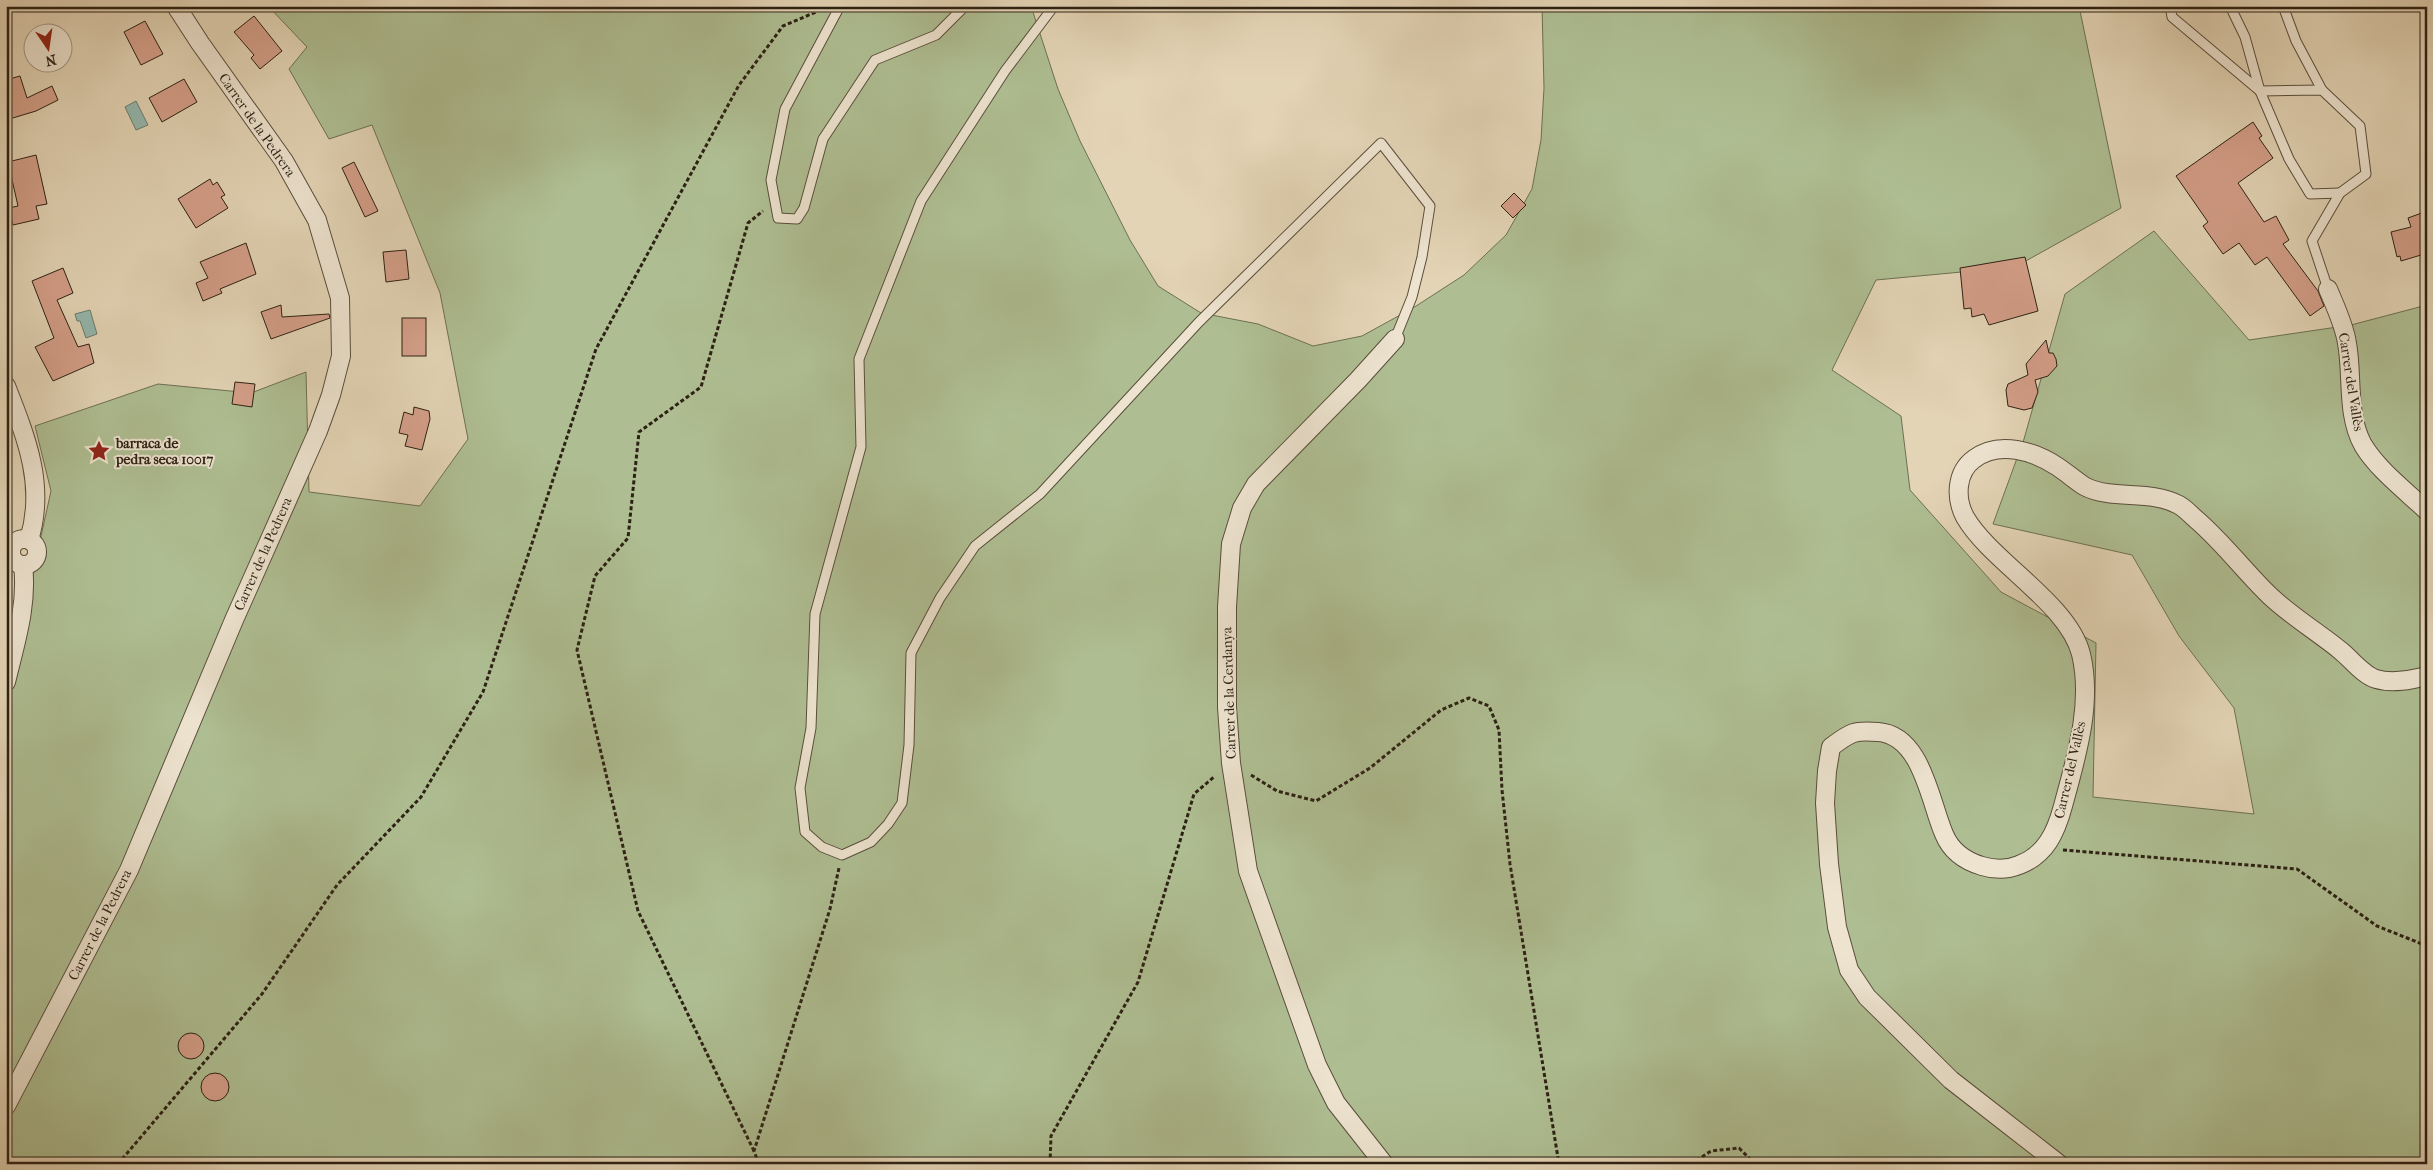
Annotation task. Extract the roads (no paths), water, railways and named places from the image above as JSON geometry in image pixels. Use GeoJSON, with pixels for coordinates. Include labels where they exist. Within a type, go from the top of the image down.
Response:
{"type":"FeatureCollection","features":[{"type":"Feature","properties":{"kind":"street","name":"Carrer de la Pedrera"},"geometry":{"type":"LineString","coordinates":[[6,1106],[129,870],[234,620],[318,431],[331,395],[341,356],[340,298],[317,220],[284,160],[200,44],[176,6]]}},
{"type":"Feature","properties":{"kind":"street","name":"Carrer del Vallès"},"geometry":{"type":"LineString","coordinates":[[2328,289],[2347,342],[2352,407],[2356,428],[2363,444],[2373,459],[2427,511]]}},
{"type":"Feature","properties":{"kind":"street","name":"Carrer de la Cerdanya"},"geometry":{"type":"LineString","coordinates":[[1384,1164],[1336,1103],[1317,1065],[1248,871],[1231,763],[1227,706],[1228,607],[1231,544],[1242,508],[1256,484],[1358,380],[1395,339]]}},
{"type":"Feature","properties":{"kind":"street"},"geometry":{"type":"LineString","coordinates":[[6,386],[27,441],[37,504],[29,540],[36,545],[36,556],[32,563],[14,559]]}},
{"type":"Feature","properties":{"kind":"street","name":"Carrer del Vallès"},"geometry":{"type":"LineString","coordinates":[[2060,1164],[1950,1080],[1867,997],[1849,970],[1837,926],[1829,864],[1825,803],[1827,771],[1832,747],[1858,730],[1886,732],[1907,747],[1925,776],[1944,836],[1966,861],[1986,868],[2008,870],[2027,862],[2045,849],[2058,822],[2077,747],[2083,712],[2084,678],[2080,651],[2070,631],[1993,550],[1964,514],[1959,493],[1959,478],[1969,462],[1981,454],[2001,449],[2018,449],[2038,456],[2056,466],[2086,487],[2104,492],[2158,499],[2178,505],[2222,541],[2267,593],[2342,651],[2372,678],[2394,681],[2427,676]]}},
{"type":"Feature","properties":{"kind":"street"},"geometry":{"type":"LineString","coordinates":[[6,682],[23,611],[25,582],[14,559]]}},
{"type":"Feature","properties":{"kind":"lane"},"geometry":{"type":"LineString","coordinates":[[840,6],[785,109],[771,180],[778,218],[797,219],[804,208],[823,138],[875,60],[936,35],[965,6]]}},
{"type":"Feature","properties":{"kind":"lane"},"geometry":{"type":"LineString","coordinates":[[1054,6],[1005,71],[921,201],[858,359],[861,447],[814,614],[811,728],[800,788],[805,832],[822,847],[842,855],[871,842],[888,824],[902,803],[909,745],[911,653],[940,598],[974,546],[1040,494],[1199,322],[1381,142],[1430,206],[1422,257],[1412,297],[1395,339]]}},
{"type":"Feature","properties":{"kind":"lane"},"geometry":{"type":"LineString","coordinates":[[2170,6],[2172,17],[2260,91],[2322,90]]}},
{"type":"Feature","properties":{"kind":"lane"},"geometry":{"type":"LineString","coordinates":[[2230,6],[2245,37],[2260,91],[2289,159],[2310,194],[2340,194]]}},
{"type":"Feature","properties":{"kind":"lane"},"geometry":{"type":"LineString","coordinates":[[2283,6],[2296,41],[2322,90],[2360,126],[2366,174],[2340,194],[2312,241],[2328,289]]}},
{"type":"Feature","properties":{"kind":"water"},"geometry":{"type":"Polygon","coordinates":[[[136,101],[148,125],[136,130],[125,107],[136,101]]]}},
{"type":"Feature","properties":{"kind":"water"},"geometry":{"type":"Polygon","coordinates":[[[90,310],[97,334],[86,338],[80,321],[77,321],[75,314],[90,310]]]}},
{"type":"Feature","properties":{"kind":"place","name":"barraca de pedra seca 10017"},"geometry":{"type":"Point","coordinates":[99,451]}}]}
